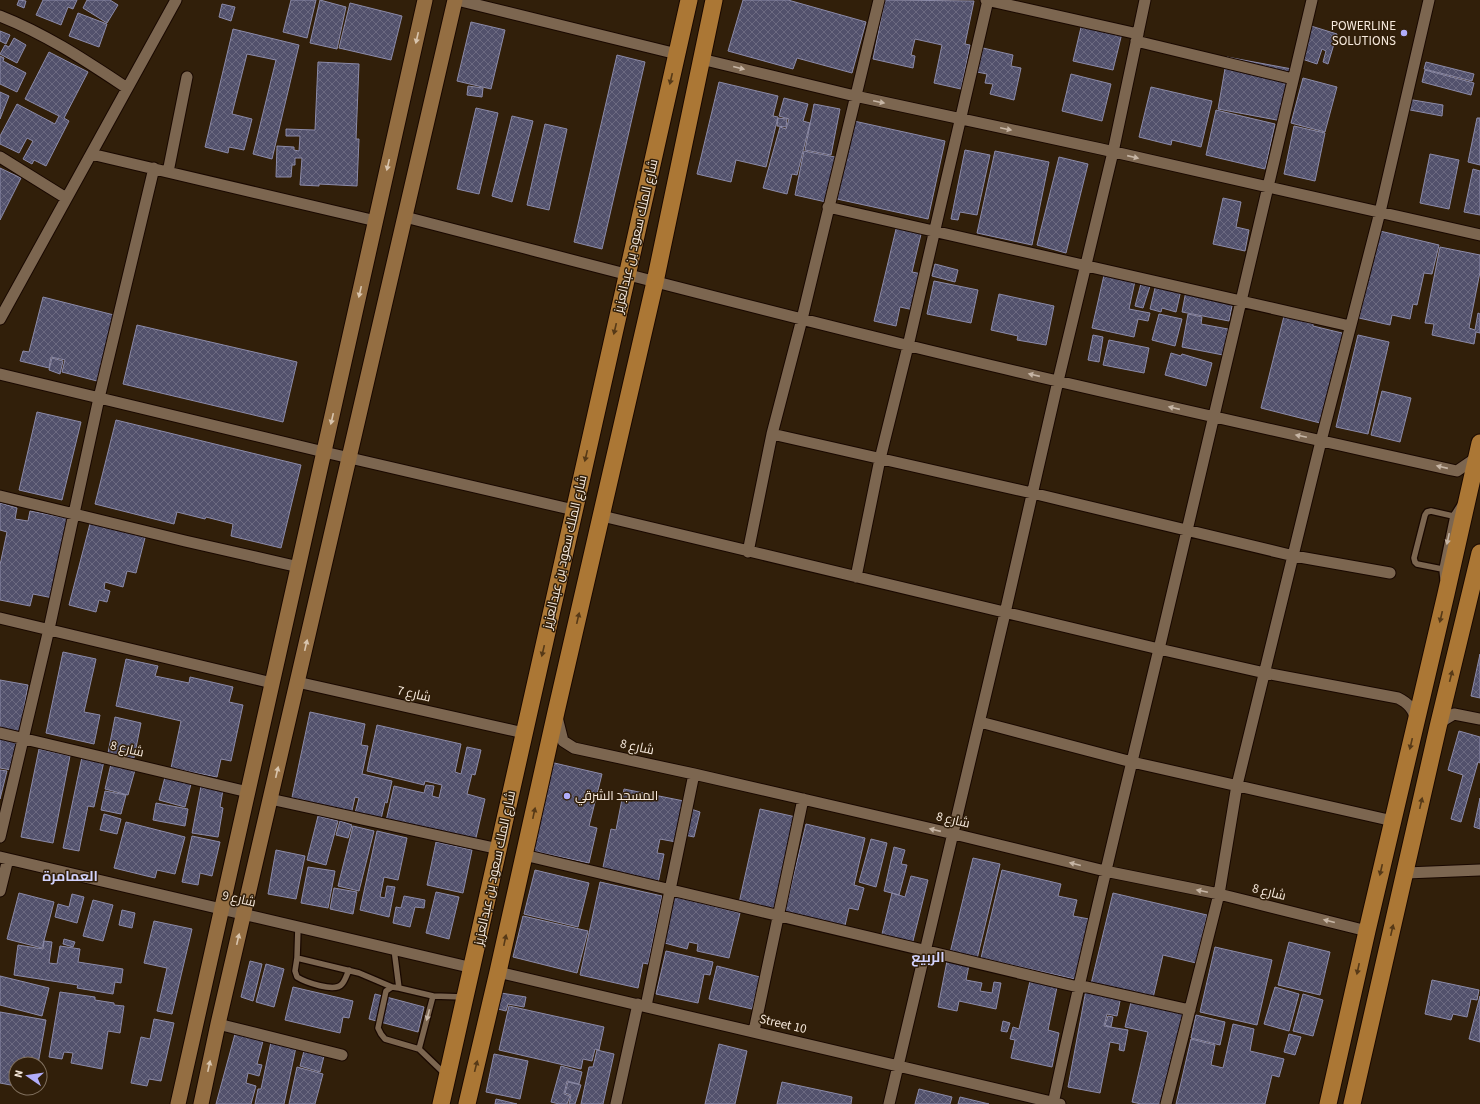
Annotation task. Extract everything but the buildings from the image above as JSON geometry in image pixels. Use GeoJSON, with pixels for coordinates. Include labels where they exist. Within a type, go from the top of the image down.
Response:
{"type":"FeatureCollection","features":[{"type":"Feature","properties":{"kind":"main road","name":"شارع الملك سعود بن عبدالعزيز"},"geometry":{"type":"LineString","coordinates":[[441,1104],[473,968],[524,733],[689,0]]}},
{"type":"Feature","properties":{"kind":"main road","name":"شارع الملك سعود بن عبدالعزيز"},"geometry":{"type":"LineString","coordinates":[[467,1104],[602,516],[714,0]]}},
{"type":"Feature","properties":{"kind":"main road"},"geometry":{"type":"LineString","coordinates":[[1328,1104],[1478,450]]}},
{"type":"Feature","properties":{"kind":"main road"},"geometry":{"type":"LineString","coordinates":[[1352,1104],[1406,873],[1438,726],[1473,595],[1480,553]]}},
{"type":"Feature","properties":{"kind":"main road"},"geometry":{"type":"LineString","coordinates":[[1357,1083],[1359,1028],[1378,943],[1376,934],[1367,931]]}},
{"type":"Feature","properties":{"kind":"street"},"geometry":{"type":"LineString","coordinates":[[0,319],[176,0]]}},
{"type":"Feature","properties":{"kind":"street"},"geometry":{"type":"LineString","coordinates":[[178,1104],[425,0]]}},
{"type":"Feature","properties":{"kind":"street"},"geometry":{"type":"LineString","coordinates":[[201,1104],[218,1024],[456,0],[677,54]]}},
{"type":"Feature","properties":{"kind":"street"},"geometry":{"type":"LineString","coordinates":[[748,552],[772,434],[802,320],[879,0]]}},
{"type":"Feature","properties":{"kind":"street"},"geometry":{"type":"LineString","coordinates":[[856,577],[880,459],[961,120],[987,0],[1137,37],[1293,79]]}},
{"type":"Feature","properties":{"kind":"street"},"geometry":{"type":"LineString","coordinates":[[889,1104],[954,834],[1085,265],[1113,152],[1145,0]]}},
{"type":"Feature","properties":{"kind":"street"},"geometry":{"type":"LineString","coordinates":[[1056,1104],[1078,987],[1312,0]]}},
{"type":"Feature","properties":{"kind":"street"},"geometry":{"type":"LineString","coordinates":[[1166,1104],[1219,894],[1237,785],[1321,441],[1380,212],[1429,0]]}},
{"type":"Feature","properties":{"kind":"street"},"geometry":{"type":"LineString","coordinates":[[0,16],[26,26],[57,43],[127,88]]}},
{"type":"Feature","properties":{"kind":"street"},"geometry":{"type":"LineString","coordinates":[[701,59],[961,120],[1113,152],[1480,235]]}},
{"type":"Feature","properties":{"kind":"street"},"geometry":{"type":"LineString","coordinates":[[168,172],[187,77]]}},
{"type":"Feature","properties":{"kind":"street"},"geometry":{"type":"LineString","coordinates":[[91,154],[376,220]]}},
{"type":"Feature","properties":{"kind":"street"},"geometry":{"type":"LineString","coordinates":[[0,156],[66,198]]}},
{"type":"Feature","properties":{"kind":"street"},"geometry":{"type":"LineString","coordinates":[[0,837],[49,630],[99,398],[154,168]]}},
{"type":"Feature","properties":{"kind":"street"},"geometry":{"type":"LineString","coordinates":[[828,207],[1350,326]]}},
{"type":"Feature","properties":{"kind":"street"},"geometry":{"type":"LineString","coordinates":[[405,217],[908,346],[1214,418],[1457,471],[1478,450]]}},
{"type":"Feature","properties":{"kind":"street"},"geometry":{"type":"LineString","coordinates":[[0,374],[349,458],[574,510]]}},
{"type":"Feature","properties":{"kind":"street"},"geometry":{"type":"LineString","coordinates":[[772,434],[1032,493],[1294,556],[1390,573]]}},
{"type":"Feature","properties":{"kind":"street"},"geometry":{"type":"LineString","coordinates":[[0,496],[74,515],[299,567]]}},
{"type":"Feature","properties":{"kind":"street"},"geometry":{"type":"LineString","coordinates":[[602,516],[1159,649],[1265,673],[1398,698],[1405,701],[1411,707],[1416,722]]}},
{"type":"Feature","properties":{"kind":"street"},"geometry":{"type":"LineString","coordinates":[[0,618],[272,683]]}},
{"type":"Feature","properties":{"kind":"street","name":"شارع 7"},"geometry":{"type":"LineString","coordinates":[[297,682],[524,733]]}},
{"type":"Feature","properties":{"kind":"street","name":"شارع 8"},"geometry":{"type":"LineString","coordinates":[[556,712],[563,741],[574,748],[954,834],[1105,871],[1219,894],[1367,931]]}},
{"type":"Feature","properties":{"kind":"street"},"geometry":{"type":"LineString","coordinates":[[1438,726],[1454,714],[1480,719]]}},
{"type":"Feature","properties":{"kind":"street"},"geometry":{"type":"LineString","coordinates":[[980,722],[1132,762],[1392,821]]}},
{"type":"Feature","properties":{"kind":"street","name":"شارع 8"},"geometry":{"type":"LineString","coordinates":[[0,733],[248,792]]}},
{"type":"Feature","properties":{"kind":"street"},"geometry":{"type":"LineString","coordinates":[[616,1104],[670,890],[694,774]]}},
{"type":"Feature","properties":{"kind":"street"},"geometry":{"type":"LineString","coordinates":[[270,799],[499,849]]}},
{"type":"Feature","properties":{"kind":"street"},"geometry":{"type":"LineString","coordinates":[[754,1031],[803,800]]}},
{"type":"Feature","properties":{"kind":"street"},"geometry":{"type":"LineString","coordinates":[[524,856],[1078,987],[1190,1010]]}},
{"type":"Feature","properties":{"kind":"street"},"geometry":{"type":"LineString","coordinates":[[0,891],[4,858]]}},
{"type":"Feature","properties":{"kind":"street","name":"شارع 9"},"geometry":{"type":"LineString","coordinates":[[4,858],[473,968]]}},
{"type":"Feature","properties":{"kind":"street"},"geometry":{"type":"LineString","coordinates":[[1406,873],[1480,870]]}},
{"type":"Feature","properties":{"kind":"street","name":"Street 10"},"geometry":{"type":"LineString","coordinates":[[498,972],[898,1065],[1056,1104]]}},
{"type":"Feature","properties":{"kind":"street"},"geometry":{"type":"LineString","coordinates":[[218,1024],[342,1055]]}},
{"type":"Feature","properties":{"kind":"lane"},"geometry":{"type":"LineString","coordinates":[[1446,594],[1442,569],[1453,516],[1468,491]]}},
{"type":"Feature","properties":{"kind":"lane"},"geometry":{"type":"LineString","coordinates":[[1442,569],[1417,564],[1414,558],[1427,512],[1431,511],[1453,516]]}},
{"type":"Feature","properties":{"kind":"lane"},"geometry":{"type":"LineString","coordinates":[[298,927],[295,971],[297,977],[302,981],[330,988],[337,988],[342,984],[349,970]]}},
{"type":"Feature","properties":{"kind":"lane"},"geometry":{"type":"LineString","coordinates":[[394,949],[399,988]]}},
{"type":"Feature","properties":{"kind":"lane"},"geometry":{"type":"LineString","coordinates":[[297,958],[349,970],[392,987],[433,996],[466,997]]}},
{"type":"Feature","properties":{"kind":"lane"},"geometry":{"type":"LineString","coordinates":[[392,987],[386,991],[378,1028],[381,1034],[385,1039],[419,1049],[448,1077]]}},
{"type":"Feature","properties":{"kind":"lane"},"geometry":{"type":"LineString","coordinates":[[419,1049],[433,996]]}},
{"type":"Feature","properties":{"kind":"place","name":"POWERLINE SOLUTIONS"},"geometry":{"type":"Point","coordinates":[1404,33]}},
{"type":"Feature","properties":{"kind":"place","name":"المسجد الشرقي"},"geometry":{"type":"Point","coordinates":[567,796]}},
{"type":"Feature","properties":{"kind":"district","name":"العمامرة"},"geometry":{"type":"Point","coordinates":[70,877]}},
{"type":"Feature","properties":{"kind":"district","name":"الربيع"},"geometry":{"type":"Point","coordinates":[928,958]}}]}
